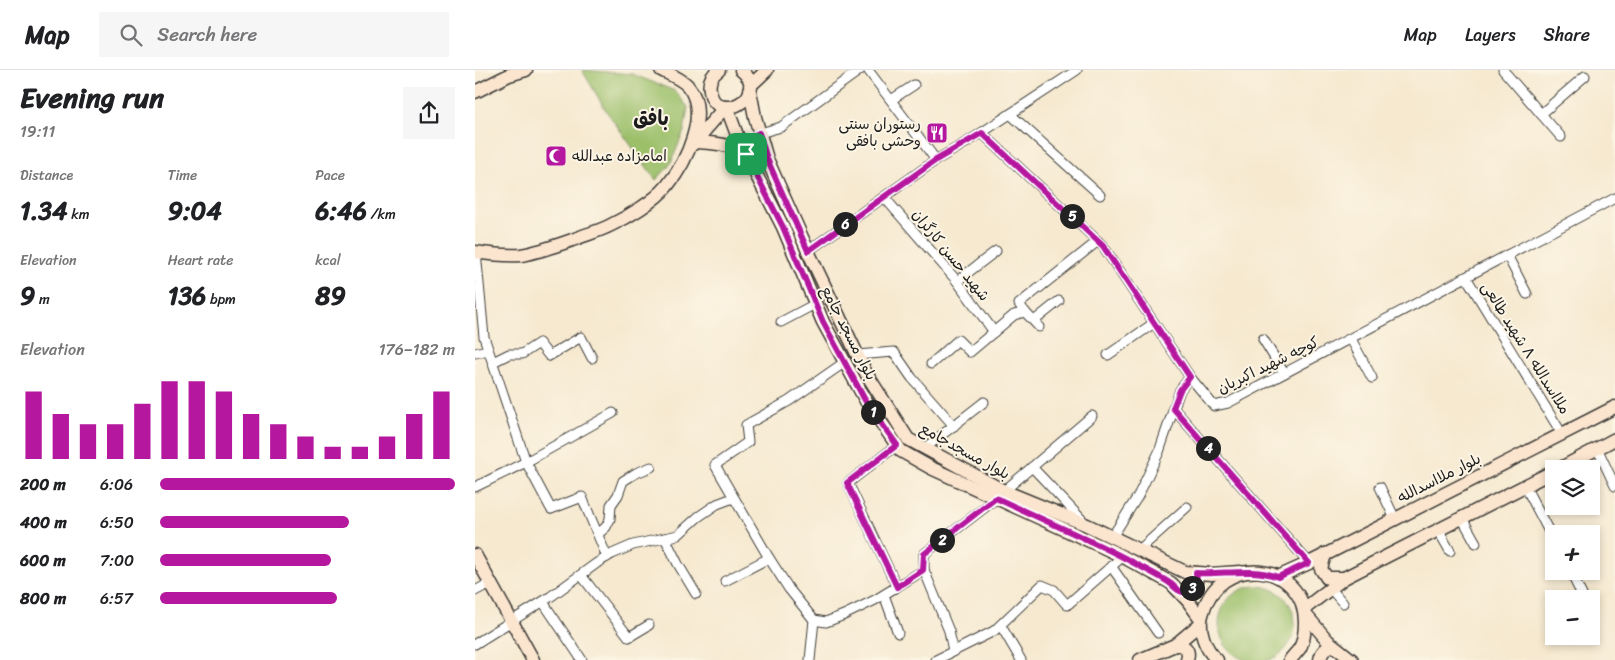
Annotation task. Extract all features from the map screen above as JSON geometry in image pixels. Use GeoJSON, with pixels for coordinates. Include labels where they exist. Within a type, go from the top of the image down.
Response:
{"type":"FeatureCollection","features":[{"type":"Feature","properties":{"kind":"main road"},"geometry":{"type":"LineString","coordinates":[[480,89],[500,70]]}},
{"type":"Feature","properties":{"kind":"main road"},"geometry":{"type":"LineString","coordinates":[[480,89],[509,75],[526,70]]}},
{"type":"Feature","properties":{"kind":"main road"},"geometry":{"type":"LineString","coordinates":[[661,70],[676,77],[687,86],[695,99],[697,113],[692,146]]}},
{"type":"Feature","properties":{"kind":"main road"},"geometry":{"type":"LineString","coordinates":[[719,70],[713,75],[709,88],[713,100],[726,107],[739,105],[744,102],[750,88],[767,70]]}},
{"type":"Feature","properties":{"kind":"main road","name":"بلوار مسجدجامع"},"geometry":{"type":"LineString","coordinates":[[741,70],[749,79],[759,133],[767,159],[808,251],[866,372],[908,439],[1000,495],[1087,524],[1185,572],[1212,574],[1253,571],[1266,572],[1278,577]]}},
{"type":"Feature","properties":{"kind":"main road"},"geometry":{"type":"LineString","coordinates":[[476,252],[520,255],[555,246],[611,226],[638,209],[667,186],[692,146],[726,107]]}},
{"type":"Feature","properties":{"kind":"main road","name":"بلوار مسجد جامع"},"geometry":{"type":"LineString","coordinates":[[726,107],[743,148],[783,227],[815,304],[866,402],[901,451],[931,468],[1000,495],[1171,584],[1178,590],[1200,621]]}},
{"type":"Feature","properties":{"kind":"main road"},"geometry":{"type":"LineString","coordinates":[[692,146],[726,145],[743,148],[759,133]]}},
{"type":"Feature","properties":{"kind":"main road","name":"بلوار ملااسدالله"},"geometry":{"type":"LineString","coordinates":[[1278,577],[1615,407]]}},
{"type":"Feature","properties":{"kind":"main road"},"geometry":{"type":"LineString","coordinates":[[1575,460],[1615,439]]}},
{"type":"Feature","properties":{"kind":"main road"},"geometry":{"type":"LineString","coordinates":[[1304,612],[1344,578],[1545,476]]}},
{"type":"Feature","properties":{"kind":"main road"},"geometry":{"type":"LineString","coordinates":[[1325,554],[1321,569],[1327,578],[1344,578]]}},
{"type":"Feature","properties":{"kind":"main road"},"geometry":{"type":"LineString","coordinates":[[475,555],[533,660]]}},
{"type":"Feature","properties":{"kind":"main road"},"geometry":{"type":"LineString","coordinates":[[1217,660],[1212,656],[1203,640],[1200,621],[1205,603],[1213,589],[1225,578],[1240,572]]}},
{"type":"Feature","properties":{"kind":"main road"},"geometry":{"type":"LineString","coordinates":[[1178,590],[1184,592],[1190,590],[1195,585],[1196,573]]}},
{"type":"Feature","properties":{"kind":"main road"},"geometry":{"type":"LineString","coordinates":[[1278,577],[1291,586],[1300,599],[1304,612],[1305,631],[1300,648],[1290,660]]}},
{"type":"Feature","properties":{"kind":"main road"},"geometry":{"type":"LineString","coordinates":[[1304,612],[1332,645],[1352,660]]}},
{"type":"Feature","properties":{"kind":"main road"},"geometry":{"type":"LineString","coordinates":[[1175,645],[1200,621]]}},
{"type":"Feature","properties":{"kind":"main road"},"geometry":{"type":"LineString","coordinates":[[1140,660],[1181,644],[1188,653],[1187,660]]}},
{"type":"Feature","properties":{"kind":"main road"},"geometry":{"type":"LineString","coordinates":[[1320,660],[1326,648],[1332,645]]}},
{"type":"Feature","properties":{"kind":"street"},"geometry":{"type":"LineString","coordinates":[[759,133],[781,127],[860,70]]}},
{"type":"Feature","properties":{"kind":"street"},"geometry":{"type":"LineString","coordinates":[[868,70],[936,160]]}},
{"type":"Feature","properties":{"kind":"street"},"geometry":{"type":"LineString","coordinates":[[808,251],[936,160],[982,133],[1077,70]]}},
{"type":"Feature","properties":{"kind":"street"},"geometry":{"type":"LineString","coordinates":[[1503,70],[1561,137]]}},
{"type":"Feature","properties":{"kind":"street"},"geometry":{"type":"LineString","coordinates":[[1541,114],[1585,76]]}},
{"type":"Feature","properties":{"kind":"street"},"geometry":{"type":"LineString","coordinates":[[891,100],[914,85]]}},
{"type":"Feature","properties":{"kind":"street"},"geometry":{"type":"LineString","coordinates":[[1010,114],[1101,194]]}},
{"type":"Feature","properties":{"kind":"street"},"geometry":{"type":"LineString","coordinates":[[982,133],[1103,246],[1190,377],[1180,390],[1159,452],[1142,487],[1112,537]]}},
{"type":"Feature","properties":{"kind":"street","name":"شهید حسن کارگران"},"geometry":{"type":"LineString","coordinates":[[884,197],[957,281],[994,332]]}},
{"type":"Feature","properties":{"kind":"street","name":"کوچه شهید اکبریان"},"geometry":{"type":"LineString","coordinates":[[1190,377],[1214,406],[1228,403],[1615,198]]}},
{"type":"Feature","properties":{"kind":"street"},"geometry":{"type":"LineString","coordinates":[[1059,301],[1036,324],[1019,304],[1098,241]]}},
{"type":"Feature","properties":{"kind":"street"},"geometry":{"type":"LineString","coordinates":[[957,281],[996,251]]}},
{"type":"Feature","properties":{"kind":"street"},"geometry":{"type":"LineString","coordinates":[[476,252],[484,337],[526,462],[551,509],[582,497],[607,557]]}},
{"type":"Feature","properties":{"kind":"street"},"geometry":{"type":"LineString","coordinates":[[1507,255],[1527,294]]}},
{"type":"Feature","properties":{"kind":"street","name":"ملااسدالله ۸ شهید طالعی"},"geometry":{"type":"LineString","coordinates":[[1466,277],[1562,434]]}},
{"type":"Feature","properties":{"kind":"street"},"geometry":{"type":"LineString","coordinates":[[781,322],[815,304]]}},
{"type":"Feature","properties":{"kind":"street"},"geometry":{"type":"LineString","coordinates":[[931,364],[958,340],[970,352],[1014,315],[1025,312]]}},
{"type":"Feature","properties":{"kind":"street"},"geometry":{"type":"LineString","coordinates":[[1108,355],[1154,323]]}},
{"type":"Feature","properties":{"kind":"street"},"geometry":{"type":"LineString","coordinates":[[493,362],[509,354],[522,354],[539,343],[549,356],[581,337],[592,358]]}},
{"type":"Feature","properties":{"kind":"street"},"geometry":{"type":"LineString","coordinates":[[1351,338],[1372,378]]}},
{"type":"Feature","properties":{"kind":"street"},"geometry":{"type":"LineString","coordinates":[[1263,339],[1284,373]]}},
{"type":"Feature","properties":{"kind":"street"},"geometry":{"type":"LineString","coordinates":[[475,353],[488,350]]}},
{"type":"Feature","properties":{"kind":"street"},"geometry":{"type":"LineString","coordinates":[[857,355],[894,352],[912,378],[954,426]]}},
{"type":"Feature","properties":{"kind":"street"},"geometry":{"type":"LineString","coordinates":[[845,362],[789,401],[746,425],[748,442],[715,466],[769,558],[789,589],[814,620],[826,622],[844,615],[884,595],[923,570]]}},
{"type":"Feature","properties":{"kind":"street"},"geometry":{"type":"LineString","coordinates":[[925,448],[984,402]]}},
{"type":"Feature","properties":{"kind":"street"},"geometry":{"type":"LineString","coordinates":[[1173,408],[1309,563]]}},
{"type":"Feature","properties":{"kind":"street"},"geometry":{"type":"LineString","coordinates":[[475,487],[526,462],[613,413]]}},
{"type":"Feature","properties":{"kind":"street"},"geometry":{"type":"LineString","coordinates":[[953,650],[949,631],[923,570],[924,554],[1000,495],[1092,416]]}},
{"type":"Feature","properties":{"kind":"street"},"geometry":{"type":"LineString","coordinates":[[897,445],[847,483],[897,587]]}},
{"type":"Feature","properties":{"kind":"street"},"geometry":{"type":"LineString","coordinates":[[1597,448],[1615,486]]}},
{"type":"Feature","properties":{"kind":"street"},"geometry":{"type":"LineString","coordinates":[[598,534],[606,527],[610,519],[611,505],[623,482],[636,473],[651,467]]}},
{"type":"Feature","properties":{"kind":"street"},"geometry":{"type":"LineString","coordinates":[[1032,467],[1087,524]]}},
{"type":"Feature","properties":{"kind":"street"},"geometry":{"type":"LineString","coordinates":[[1380,486],[1395,519]]}},
{"type":"Feature","properties":{"kind":"street"},"geometry":{"type":"LineString","coordinates":[[1525,486],[1546,525]]}},
{"type":"Feature","properties":{"kind":"street"},"geometry":{"type":"LineString","coordinates":[[475,644],[513,622],[607,557],[633,545],[678,535],[697,517],[717,504],[733,498]]}},
{"type":"Feature","properties":{"kind":"street"},"geometry":{"type":"LineString","coordinates":[[1139,550],[1187,507]]}},
{"type":"Feature","properties":{"kind":"street"},"geometry":{"type":"LineString","coordinates":[[1462,518],[1476,543]]}},
{"type":"Feature","properties":{"kind":"street"},"geometry":{"type":"LineString","coordinates":[[1438,530],[1451,551]]}},
{"type":"Feature","properties":{"kind":"street"},"geometry":{"type":"LineString","coordinates":[[665,538],[696,594]]}},
{"type":"Feature","properties":{"kind":"street"},"geometry":{"type":"LineString","coordinates":[[936,660],[994,631],[1042,585],[1054,590],[1067,605],[1122,557]]}},
{"type":"Feature","properties":{"kind":"street"},"geometry":{"type":"LineString","coordinates":[[725,581],[769,558]]}},
{"type":"Feature","properties":{"kind":"street"},"geometry":{"type":"LineString","coordinates":[[1111,566],[1158,633]]}},
{"type":"Feature","properties":{"kind":"street"},"geometry":{"type":"LineString","coordinates":[[581,574],[629,637],[649,625]]}},
{"type":"Feature","properties":{"kind":"street"},"geometry":{"type":"LineString","coordinates":[[475,591],[490,583]]}},
{"type":"Feature","properties":{"kind":"street"},"geometry":{"type":"LineString","coordinates":[[1331,589],[1343,603]]}},
{"type":"Feature","properties":{"kind":"street"},"geometry":{"type":"LineString","coordinates":[[884,595],[898,633]]}},
{"type":"Feature","properties":{"kind":"street"},"geometry":{"type":"LineString","coordinates":[[543,602],[582,660]]}},
{"type":"Feature","properties":{"kind":"street"},"geometry":{"type":"LineString","coordinates":[[810,660],[814,620]]}},
{"type":"Feature","properties":{"kind":"street"},"geometry":{"type":"LineString","coordinates":[[1001,626],[1021,660]]}},
{"type":"Feature","properties":{"kind":"green space"},"geometry":{"type":"Polygon","coordinates":[[[582,70],[632,74],[675,91],[688,107],[684,131],[670,165],[656,180],[607,112],[582,70]]]}},
{"type":"Feature","properties":{"kind":"green space"},"geometry":{"type":"Polygon","coordinates":[[[1250,586],[1264,586],[1278,592],[1289,603],[1295,617],[1295,631],[1289,645],[1278,656],[1267,661],[1247,661],[1236,656],[1225,645],[1219,631],[1219,617],[1225,603],[1236,592],[1250,586]]]}},
{"type":"Feature","properties":{"kind":"place","name":"رستوران سنتی وحشی بافقی"},"geometry":{"type":"Point","coordinates":[937,133]}},
{"type":"Feature","properties":{"kind":"place","name":"امامزاده عبدالله"},"geometry":{"type":"Point","coordinates":[556,156]}},
{"type":"Feature","properties":{"kind":"district","name":"بافق"},"geometry":{"type":"Point","coordinates":[651,118]}},
{"type":"Feature","properties":{"kind":"route"},"geometry":{"type":"LineString","coordinates":[[759,133],[767,159],[808,251],[936,160],[982,133],[1103,246],[1190,377],[1180,390],[1173,408],[1309,563],[1278,577],[1266,572],[1253,571],[1212,574],[1196,573],[1195,585],[1190,590],[1184,592],[1120,555],[996,498],[924,554],[923,570],[897,587],[847,483],[897,445],[866,402],[823,322],[783,227],[746,154],[740,143],[759,133]]}}]}
